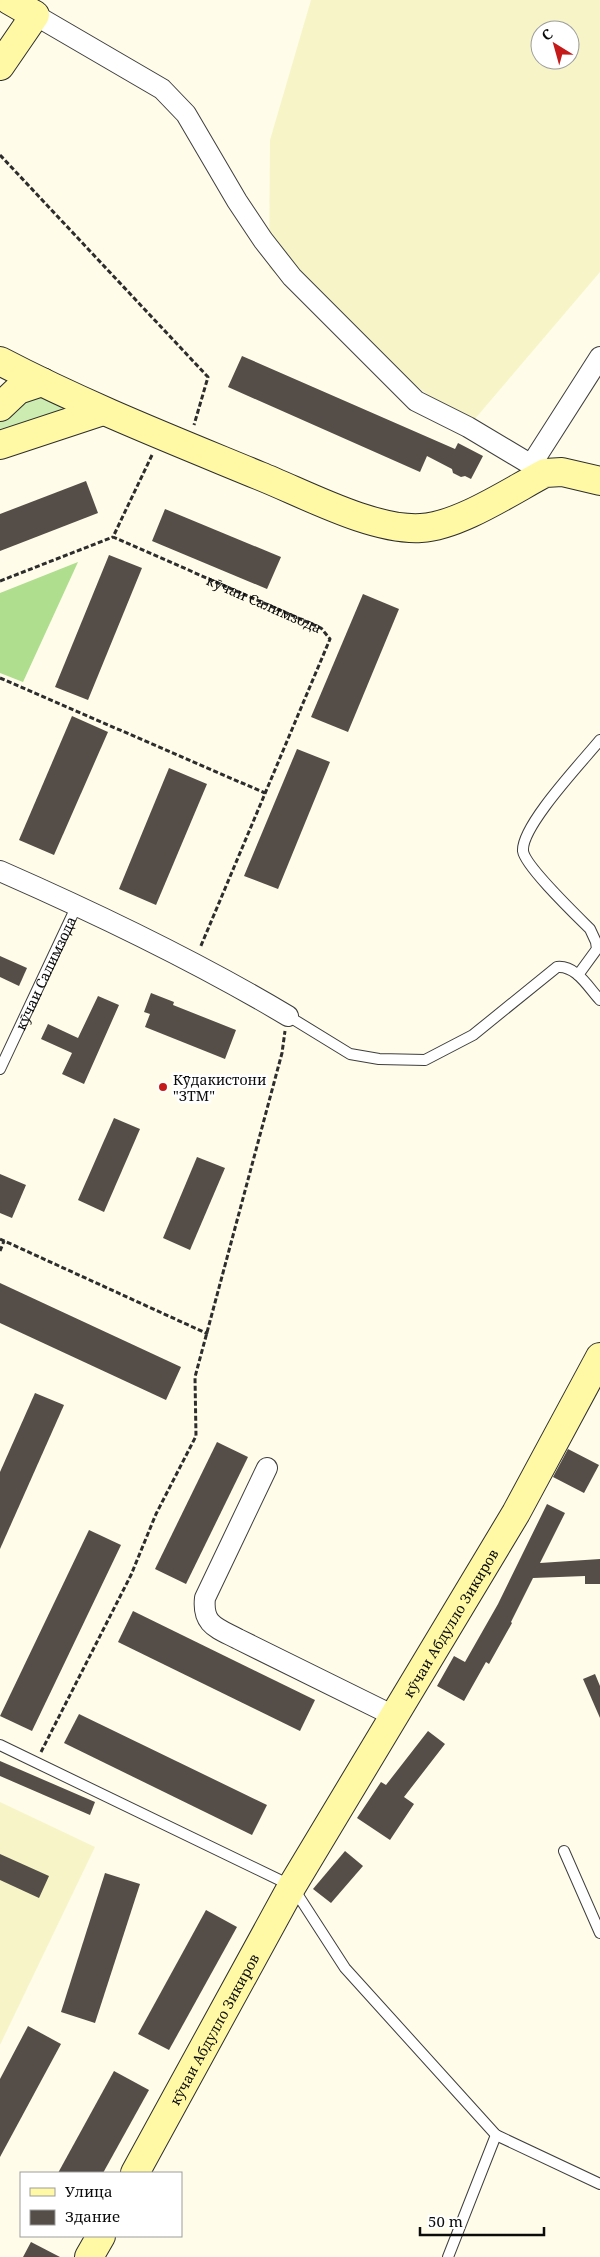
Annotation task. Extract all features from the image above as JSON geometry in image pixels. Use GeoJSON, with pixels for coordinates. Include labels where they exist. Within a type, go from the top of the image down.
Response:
{"type":"FeatureCollection","features":[{"type":"Feature","properties":{"kind":"street"},"geometry":{"type":"LineString","coordinates":[[9,0],[162,89],[186,114],[237,201],[263,240],[292,277],[416,401],[468,426],[538,469],[562,472],[600,481]]}},
{"type":"Feature","properties":{"kind":"street"},"geometry":{"type":"LineString","coordinates":[[0,66],[35,15]]}},
{"type":"Feature","properties":{"kind":"street"},"geometry":{"type":"LineString","coordinates":[[0,361],[103,410],[342,510],[397,527],[422,528],[445,524],[538,469],[600,357]]}},
{"type":"Feature","properties":{"kind":"street"},"geometry":{"type":"LineString","coordinates":[[0,407],[18,390],[53,387]]}},
{"type":"Feature","properties":{"kind":"street"},"geometry":{"type":"LineString","coordinates":[[53,387],[67,408],[64,417],[54,427]]}},
{"type":"Feature","properties":{"kind":"street"},"geometry":{"type":"LineString","coordinates":[[0,445],[103,410]]}},
{"type":"Feature","properties":{"kind":"street","name":"кӯчаи Салимзода"},"geometry":{"type":"LineString","coordinates":[[0,871],[77,905],[258,998],[288,1016]]}},
{"type":"Feature","properties":{"kind":"street","name":"кӯчаи Абдулло Зикиров"},"geometry":{"type":"LineString","coordinates":[[136,2172],[292,1886],[516,1513],[600,1357]]}},
{"type":"Feature","properties":{"kind":"street"},"geometry":{"type":"LineString","coordinates":[[268,1468],[204,1598],[203,1612],[215,1627],[394,1716]]}},
{"type":"Feature","properties":{"kind":"street"},"geometry":{"type":"LineString","coordinates":[[89,2257],[100,2237]]}},
{"type":"Feature","properties":{"kind":"lane"},"geometry":{"type":"LineString","coordinates":[[578,975],[597,949],[594,936],[590,929],[530,865],[523,852],[527,834],[545,806],[600,740]]}},
{"type":"Feature","properties":{"kind":"lane","name":"кӯчаи Салимзода"},"geometry":{"type":"LineString","coordinates":[[0,1069],[77,905]]}},
{"type":"Feature","properties":{"kind":"lane"},"geometry":{"type":"LineString","coordinates":[[288,1016],[350,1054],[379,1059],[426,1060],[473,1035],[557,967],[566,966],[578,975],[600,1000]]}},
{"type":"Feature","properties":{"kind":"lane"},"geometry":{"type":"LineString","coordinates":[[0,1745],[292,1886],[346,1968],[496,2135],[600,2184]]}},
{"type":"Feature","properties":{"kind":"lane"},"geometry":{"type":"LineString","coordinates":[[564,1852],[600,1933]]}},
{"type":"Feature","properties":{"kind":"lane"},"geometry":{"type":"LineString","coordinates":[[448,2257],[496,2135]]}},
{"type":"Feature","properties":{"kind":"path"},"geometry":{"type":"LineString","coordinates":[[0,155],[208,377],[187,446]]}},
{"type":"Feature","properties":{"kind":"path"},"geometry":{"type":"LineString","coordinates":[[0,581],[113,538],[162,434]]}},
{"type":"Feature","properties":{"kind":"path","name":"кӯчаи Салимзода"},"geometry":{"type":"LineString","coordinates":[[113,538],[320,628],[328,635],[330,643],[193,964]]}},
{"type":"Feature","properties":{"kind":"path"},"geometry":{"type":"LineString","coordinates":[[0,678],[265,793]]}},
{"type":"Feature","properties":{"kind":"path"},"geometry":{"type":"LineString","coordinates":[[36,1761],[131,1575],[156,1514],[196,1436],[195,1377],[282,1053],[288,1016]]}},
{"type":"Feature","properties":{"kind":"path"},"geometry":{"type":"LineString","coordinates":[[0,1251],[2,1240],[208,1334]]}},
{"type":"Feature","properties":{"kind":"shaded area"},"geometry":{"type":"Polygon","coordinates":[[[311,0],[600,0],[600,272],[468,427],[269,268],[270,140],[311,0]]]}},
{"type":"Feature","properties":{"kind":"shaded area"},"geometry":{"type":"Polygon","coordinates":[[[0,1802],[95,1847],[0,2045],[0,1802]]]}},
{"type":"Feature","properties":{"kind":"green space"},"geometry":{"type":"Polygon","coordinates":[[[34,393],[62,404],[61,414],[0,446],[0,415],[34,393]]]}},
{"type":"Feature","properties":{"kind":"green space"},"geometry":{"type":"Polygon","coordinates":[[[78,562],[23,682],[0,673],[0,593],[78,562]]]}},
{"type":"Feature","properties":{"kind":"building"},"geometry":{"type":"Polygon","coordinates":[[[242,356],[455,449],[458,443],[483,456],[471,479],[453,473],[452,469],[427,456],[420,472],[228,387],[242,356]]]}},
{"type":"Feature","properties":{"kind":"building"},"geometry":{"type":"Polygon","coordinates":[[[86,481],[98,513],[0,551],[0,514],[86,481]]]}},
{"type":"Feature","properties":{"kind":"building"},"geometry":{"type":"Polygon","coordinates":[[[165,509],[281,557],[267,589],[152,541],[165,509]]]}},
{"type":"Feature","properties":{"kind":"building"},"geometry":{"type":"Polygon","coordinates":[[[109,555],[142,568],[88,700],[55,687],[109,555]]]}},
{"type":"Feature","properties":{"kind":"building"},"geometry":{"type":"Polygon","coordinates":[[[363,594],[399,609],[348,732],[311,717],[363,594]]]}},
{"type":"Feature","properties":{"kind":"building"},"geometry":{"type":"Polygon","coordinates":[[[72,716],[108,732],[54,855],[19,840],[72,716]]]}},
{"type":"Feature","properties":{"kind":"building"},"geometry":{"type":"Polygon","coordinates":[[[297,749],[330,762],[278,889],[244,876],[297,749]]]}},
{"type":"Feature","properties":{"kind":"building"},"geometry":{"type":"Polygon","coordinates":[[[169,768],[207,784],[156,905],[119,889],[169,768]]]}},
{"type":"Feature","properties":{"kind":"building"},"geometry":{"type":"Polygon","coordinates":[[[0,956],[27,968],[19,986],[0,977],[0,956]]]}},
{"type":"Feature","properties":{"kind":"building"},"geometry":{"type":"Polygon","coordinates":[[[151,993],[174,1002],[173,1005],[236,1030],[225,1059],[145,1027],[150,1014],[144,1012],[151,993]]]}},
{"type":"Feature","properties":{"kind":"building"},"geometry":{"type":"Polygon","coordinates":[[[98,996],[119,1005],[84,1084],[62,1074],[72,1053],[41,1039],[48,1024],[78,1038],[98,996]]]}},
{"type":"Feature","properties":{"kind":"building"},"geometry":{"type":"Polygon","coordinates":[[[114,1118],[140,1129],[104,1212],[78,1200],[114,1118]]]}},
{"type":"Feature","properties":{"kind":"building"},"geometry":{"type":"Polygon","coordinates":[[[197,1157],[225,1168],[190,1250],[163,1238],[197,1157]]]}},
{"type":"Feature","properties":{"kind":"building"},"geometry":{"type":"Polygon","coordinates":[[[0,1174],[26,1185],[12,1218],[0,1213],[0,1174]]]}},
{"type":"Feature","properties":{"kind":"building"},"geometry":{"type":"Polygon","coordinates":[[[0,1283],[181,1367],[166,1400],[0,1323],[0,1283]]]}},
{"type":"Feature","properties":{"kind":"building"},"geometry":{"type":"Polygon","coordinates":[[[35,1393],[64,1405],[0,1549],[0,1472],[35,1393]]]}},
{"type":"Feature","properties":{"kind":"building"},"geometry":{"type":"Polygon","coordinates":[[[217,1442],[248,1457],[186,1584],[155,1569],[217,1442]]]}},
{"type":"Feature","properties":{"kind":"building"},"geometry":{"type":"Polygon","coordinates":[[[568,1449],[599,1465],[584,1493],[553,1477],[568,1449]]]}},
{"type":"Feature","properties":{"kind":"building"},"geometry":{"type":"Polygon","coordinates":[[[547,1504],[565,1513],[540,1563],[600,1559],[600,1584],[585,1584],[585,1576],[533,1578],[512,1623],[489,1664],[486,1662],[464,1701],[437,1686],[454,1656],[465,1662],[498,1604],[547,1504]]]}},
{"type":"Feature","properties":{"kind":"building"},"geometry":{"type":"Polygon","coordinates":[[[89,1530],[121,1545],[32,1731],[0,1716],[89,1530]]]}},
{"type":"Feature","properties":{"kind":"building"},"geometry":{"type":"Polygon","coordinates":[[[133,1611],[315,1700],[300,1731],[118,1642],[133,1611]]]}},
{"type":"Feature","properties":{"kind":"building"},"geometry":{"type":"Polygon","coordinates":[[[595,1674],[600,1686],[600,1718],[583,1679],[595,1674]]]}},
{"type":"Feature","properties":{"kind":"building"},"geometry":{"type":"Polygon","coordinates":[[[79,1714],[267,1805],[252,1835],[64,1743],[79,1714]]]}},
{"type":"Feature","properties":{"kind":"building"},"geometry":{"type":"Polygon","coordinates":[[[428,1731],[445,1744],[404,1797],[414,1804],[390,1840],[357,1818],[381,1782],[386,1785],[428,1731]]]}},
{"type":"Feature","properties":{"kind":"building"},"geometry":{"type":"Polygon","coordinates":[[[0,1761],[95,1802],[90,1815],[0,1776],[0,1761]]]}},
{"type":"Feature","properties":{"kind":"building"},"geometry":{"type":"Polygon","coordinates":[[[345,1851],[363,1866],[331,1903],[313,1889],[345,1851]]]}},
{"type":"Feature","properties":{"kind":"building"},"geometry":{"type":"Polygon","coordinates":[[[0,1854],[49,1876],[39,1898],[0,1880],[0,1854]]]}},
{"type":"Feature","properties":{"kind":"building"},"geometry":{"type":"Polygon","coordinates":[[[105,1873],[140,1884],[95,2023],[61,2012],[105,1873]]]}},
{"type":"Feature","properties":{"kind":"building"},"geometry":{"type":"Polygon","coordinates":[[[206,1910],[237,1927],[169,2050],[138,2034],[206,1910]]]}},
{"type":"Feature","properties":{"kind":"building"},"geometry":{"type":"Polygon","coordinates":[[[28,2026],[61,2044],[0,2157],[0,2079],[28,2026]]]}},
{"type":"Feature","properties":{"kind":"building"},"geometry":{"type":"Polygon","coordinates":[[[114,2071],[149,2090],[104,2172],[59,2172],[114,2071]]]}},
{"type":"Feature","properties":{"kind":"building"},"geometry":{"type":"Polygon","coordinates":[[[31,2242],[60,2257],[23,2257],[31,2242]]]}},
{"type":"Feature","properties":{"kind":"place","name":"Кӯдакистони \"ЗТМ\""},"geometry":{"type":"Point","coordinates":[163,1087]}}]}
